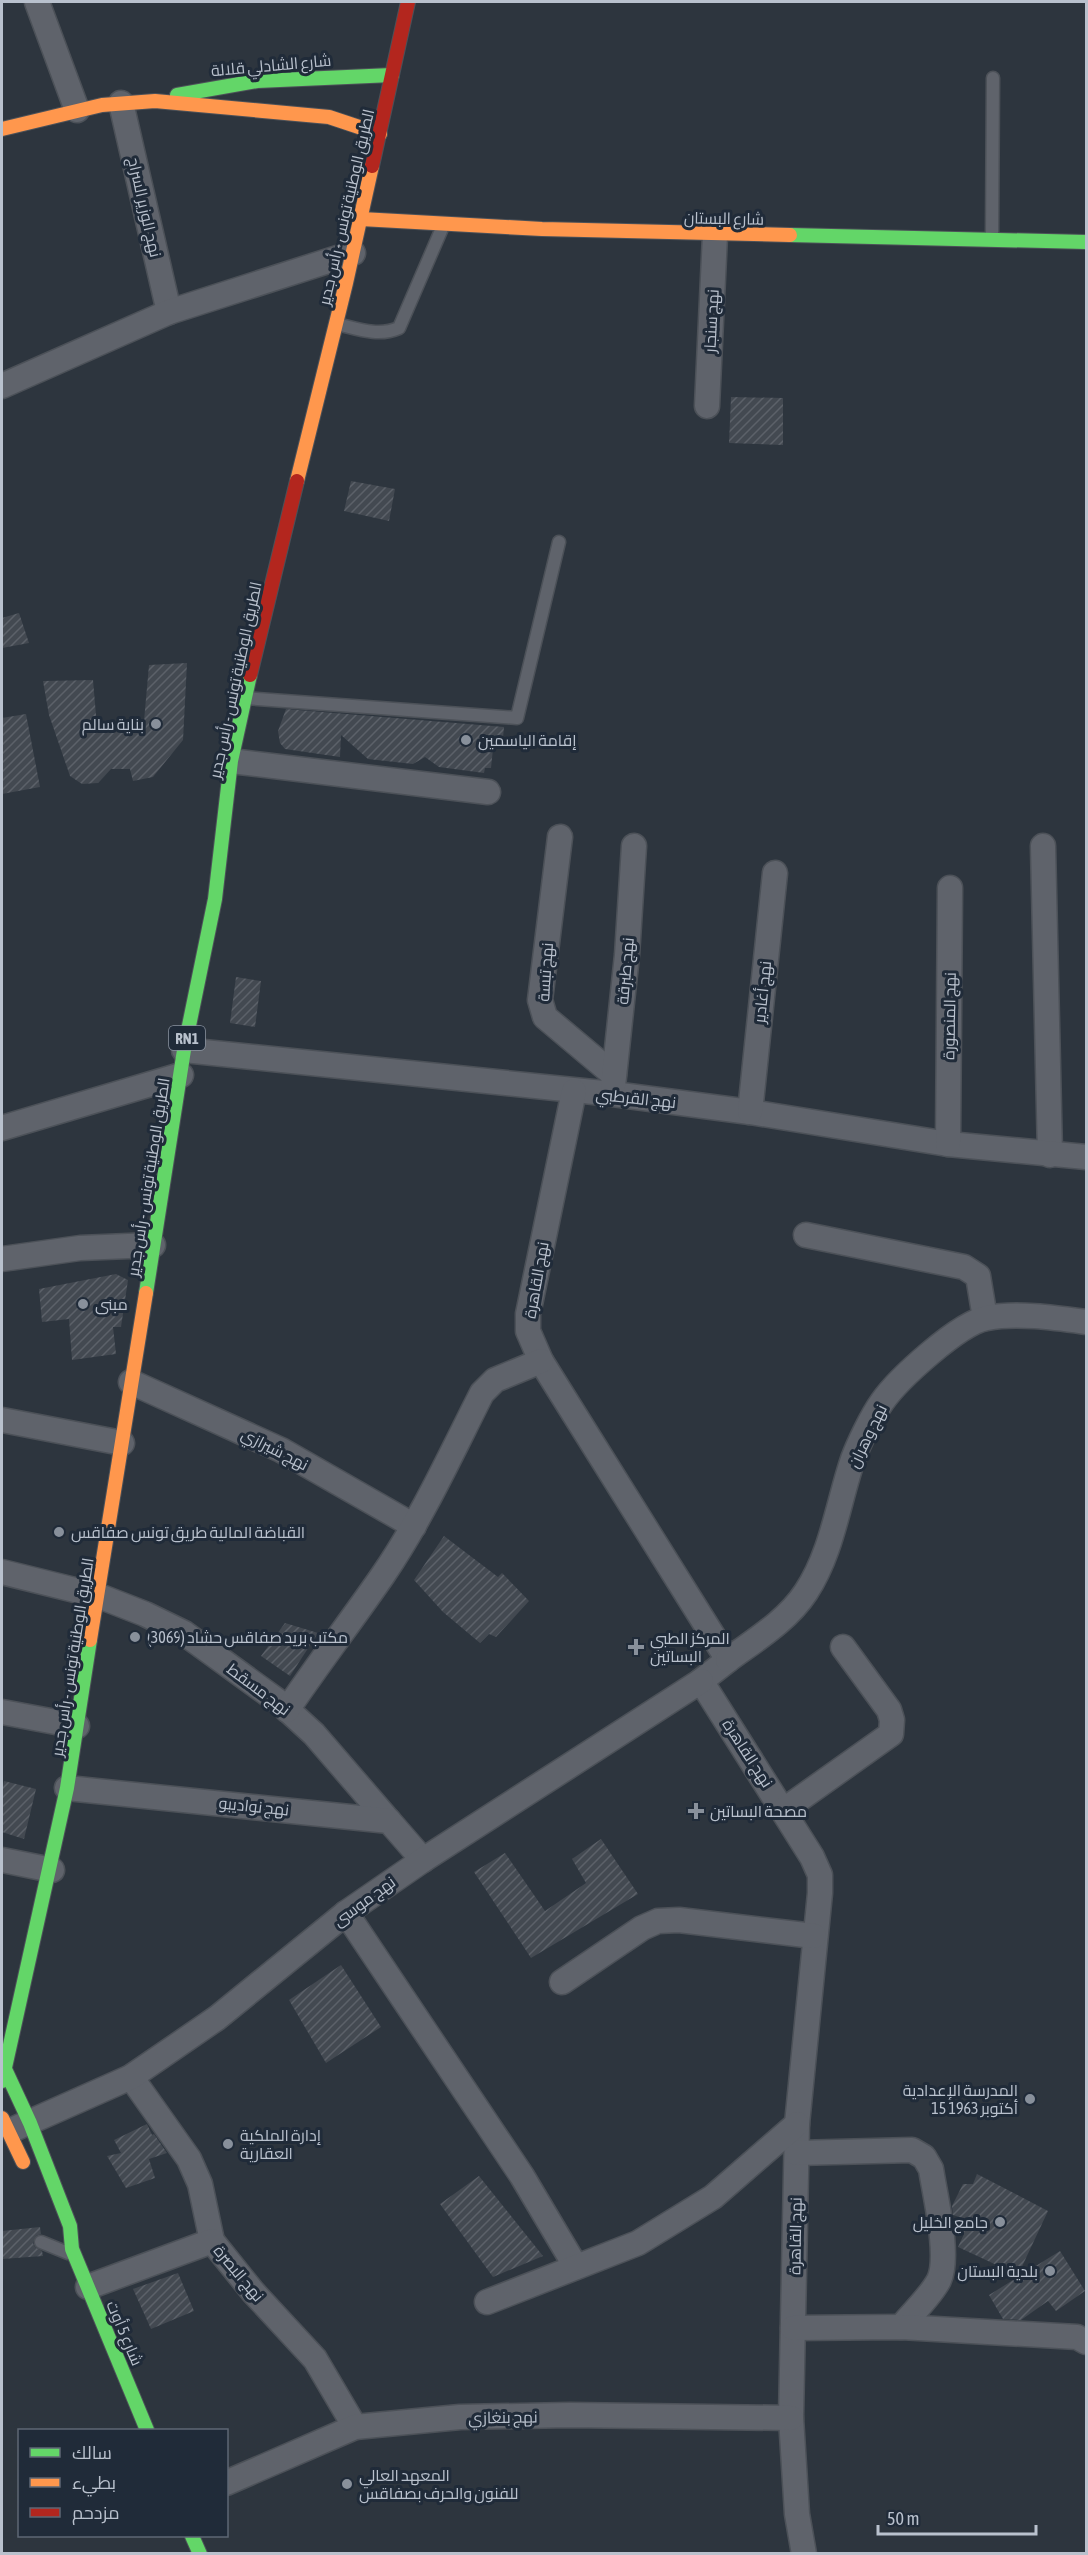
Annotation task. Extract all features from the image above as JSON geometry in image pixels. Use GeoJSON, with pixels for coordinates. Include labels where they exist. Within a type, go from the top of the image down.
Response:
{"type":"FeatureCollection","features":[{"type":"Feature","properties":{"kind":"main road","name":"الطريق الوطنية تونس - رأس جدير"},"geometry":{"type":"LineString","coordinates":[[3,2074],[7,2029],[52,1870],[67,1788],[184,1050],[215,899],[231,760],[244,698],[361,219],[408,2]]}},
{"type":"Feature","properties":{"kind":"main road","name":"شارع الشادلي قلالة"},"geometry":{"type":"LineString","coordinates":[[155,101],[226,84],[315,76],[392,75]]}},
{"type":"Feature","properties":{"kind":"main road","name":"شارع الشادلي قلالة"},"geometry":{"type":"LineString","coordinates":[[2,129],[76,110],[121,103],[155,101],[329,117],[380,134]]}},
{"type":"Feature","properties":{"kind":"main road","name":"شارع البستان"},"geometry":{"type":"LineString","coordinates":[[361,219],[715,235],[992,238],[1086,242]]}},
{"type":"Feature","properties":{"kind":"main road","name":"شارع 5 أوت"},"geometry":{"type":"LineString","coordinates":[[3,2074],[11,2127],[27,2172]]}},
{"type":"Feature","properties":{"kind":"main road","name":"شارع 5 أوت"},"geometry":{"type":"LineString","coordinates":[[11,2127],[70,2226],[73,2252],[147,2429]]}},
{"type":"Feature","properties":{"kind":"main road","name":"شارع 5 أوت"},"geometry":{"type":"LineString","coordinates":[[54,2232],[73,2252]]}},
{"type":"Feature","properties":{"kind":"main road"},"geometry":{"type":"LineString","coordinates":[[193,2537],[200,2553]]}},
{"type":"Feature","properties":{"kind":"street"},"geometry":{"type":"LineString","coordinates":[[37,2],[76,110]]}},
{"type":"Feature","properties":{"kind":"street","name":"نهج الوزير السراج"},"geometry":{"type":"LineString","coordinates":[[121,103],[169,312]]}},
{"type":"Feature","properties":{"kind":"street","name":"نهج سنجار"},"geometry":{"type":"LineString","coordinates":[[707,406],[715,235]]}},
{"type":"Feature","properties":{"kind":"street"},"geometry":{"type":"LineString","coordinates":[[2,386],[169,312],[353,253]]}},
{"type":"Feature","properties":{"kind":"street"},"geometry":{"type":"LineString","coordinates":[[231,760],[488,792]]}},
{"type":"Feature","properties":{"kind":"street","name":"نهج تبسة"},"geometry":{"type":"LineString","coordinates":[[560,837],[540,1000],[544,1017],[613,1085]]}},
{"type":"Feature","properties":{"kind":"street","name":"نهج طبرقة"},"geometry":{"type":"LineString","coordinates":[[613,1085],[627,955],[634,846]]}},
{"type":"Feature","properties":{"kind":"street"},"geometry":{"type":"LineString","coordinates":[[1043,846],[1050,1155]]}},
{"type":"Feature","properties":{"kind":"street","name":"نهج أغادير"},"geometry":{"type":"LineString","coordinates":[[750,1112],[775,873]]}},
{"type":"Feature","properties":{"kind":"street","name":"نهج المنصورة"},"geometry":{"type":"LineString","coordinates":[[948,1144],[950,888]]}},
{"type":"Feature","properties":{"kind":"street","name":"نهج القرطبي"},"geometry":{"type":"LineString","coordinates":[[184,1050],[574,1091],[613,1085],[750,1112],[948,1144],[1086,1157]]}},
{"type":"Feature","properties":{"kind":"street"},"geometry":{"type":"LineString","coordinates":[[2,1128],[181,1075]]}},
{"type":"Feature","properties":{"kind":"street","name":"نهج القاهرة"},"geometry":{"type":"LineString","coordinates":[[574,1091],[528,1314],[528,1331],[541,1361],[728,1660]]}},
{"type":"Feature","properties":{"kind":"street"},"geometry":{"type":"LineString","coordinates":[[806,1235],[964,1267],[978,1276],[985,1318]]}},
{"type":"Feature","properties":{"kind":"street"},"geometry":{"type":"LineString","coordinates":[[2,1259],[80,1248],[153,1245]]}},
{"type":"Feature","properties":{"kind":"street","name":"نهج وهران"},"geometry":{"type":"LineString","coordinates":[[728,1660],[785,1617],[806,1592],[821,1562],[854,1457],[881,1403],[918,1364],[949,1338],[985,1318],[1033,1317],[1086,1322]]}},
{"type":"Feature","properties":{"kind":"street"},"geometry":{"type":"LineString","coordinates":[[287,1710],[320,1660],[383,1575],[414,1526],[482,1393],[495,1380],[541,1361]]}},
{"type":"Feature","properties":{"kind":"street","name":"نهج شيرازي"},"geometry":{"type":"LineString","coordinates":[[131,1382],[281,1450],[414,1526]]}},
{"type":"Feature","properties":{"kind":"street"},"geometry":{"type":"LineString","coordinates":[[2,1420],[122,1443]]}},
{"type":"Feature","properties":{"kind":"street","name":"نهج مسقط"},"geometry":{"type":"LineString","coordinates":[[2,1572],[99,1596],[146,1614],[184,1633],[287,1710],[314,1734],[389,1821]]}},
{"type":"Feature","properties":{"kind":"street"},"geometry":{"type":"LineString","coordinates":[[784,1810],[891,1734],[892,1720],[889,1710],[843,1647]]}},
{"type":"Feature","properties":{"kind":"street"},"geometry":{"type":"LineString","coordinates":[[701,1681],[728,1660]]}},
{"type":"Feature","properties":{"kind":"street","name":"نهج القاهرة"},"geometry":{"type":"LineString","coordinates":[[701,1681],[784,1810],[820,1875],[797,2124],[791,2418],[797,2514],[804,2553]]}},
{"type":"Feature","properties":{"kind":"street","name":"نهج موسى"},"geometry":{"type":"LineString","coordinates":[[11,2127],[130,2077],[217,2018],[346,1913],[423,1860],[701,1681]]}},
{"type":"Feature","properties":{"kind":"street"},"geometry":{"type":"LineString","coordinates":[[2,1712],[76,1726]]}},
{"type":"Feature","properties":{"kind":"street","name":"نهج نواديبو"},"geometry":{"type":"LineString","coordinates":[[67,1788],[389,1821]]}},
{"type":"Feature","properties":{"kind":"street"},"geometry":{"type":"LineString","coordinates":[[389,1821],[423,1860]]}},
{"type":"Feature","properties":{"kind":"street"},"geometry":{"type":"LineString","coordinates":[[2,1860],[52,1870]]}},
{"type":"Feature","properties":{"kind":"street"},"geometry":{"type":"LineString","coordinates":[[346,1913],[522,2176],[576,2267]]}},
{"type":"Feature","properties":{"kind":"street"},"geometry":{"type":"LineString","coordinates":[[562,1982],[642,1928],[658,1921],[679,1920],[814,1936]]}},
{"type":"Feature","properties":{"kind":"street","name":"نهج البصرة"},"geometry":{"type":"LineString","coordinates":[[130,2077],[189,2159],[200,2184],[212,2241],[253,2292],[315,2359],[355,2427]]}},
{"type":"Feature","properties":{"kind":"street"},"geometry":{"type":"LineString","coordinates":[[487,2302],[638,2243],[712,2197],[797,2124]]}},
{"type":"Feature","properties":{"kind":"street"},"geometry":{"type":"LineString","coordinates":[[797,2153],[912,2150],[924,2157],[931,2169],[944,2261],[934,2288],[901,2327]]}},
{"type":"Feature","properties":{"kind":"street"},"geometry":{"type":"LineString","coordinates":[[88,2287],[212,2241]]}},
{"type":"Feature","properties":{"kind":"street"},"geometry":{"type":"LineString","coordinates":[[793,2328],[901,2327],[1077,2337],[1086,2342]]}},
{"type":"Feature","properties":{"kind":"street","name":"نهج بنغازي"},"geometry":{"type":"LineString","coordinates":[[228,2482],[355,2427],[460,2417],[570,2415],[791,2418]]}},
{"type":"Feature","properties":{"kind":"lane"},"geometry":{"type":"LineString","coordinates":[[992,238],[993,78]]}},
{"type":"Feature","properties":{"kind":"lane"},"geometry":{"type":"LineString","coordinates":[[336,324],[376,333],[399,328],[443,224]]}},
{"type":"Feature","properties":{"kind":"lane"},"geometry":{"type":"LineString","coordinates":[[244,698],[517,718],[559,542]]}},
{"type":"Feature","properties":{"kind":"lane"},"geometry":{"type":"LineString","coordinates":[[42,2242],[73,2252]]}},
{"type":"Feature","properties":{"kind":"building"},"geometry":{"type":"Polygon","coordinates":[[[731,397],[783,398],[783,445],[729,443],[731,397]]]}},
{"type":"Feature","properties":{"kind":"building"},"geometry":{"type":"Polygon","coordinates":[[[351,481],[395,489],[389,521],[344,511],[351,481]]]}},
{"type":"Feature","properties":{"kind":"building"},"geometry":{"type":"Polygon","coordinates":[[[19,613],[29,643],[2,648],[2,618],[19,613]]]}},
{"type":"Feature","properties":{"kind":"building","name":"بناية سالم"},"geometry":{"type":"Polygon","coordinates":[[[187,663],[183,740],[153,777],[133,781],[130,769],[111,769],[98,783],[82,784],[70,776],[49,715],[43,681],[93,680],[97,727],[128,727],[130,719],[144,721],[149,665],[187,663]]]}},
{"type":"Feature","properties":{"kind":"building","name":"إقامة الياسمين"},"geometry":{"type":"Polygon","coordinates":[[[286,709],[504,727],[502,749],[493,749],[491,768],[485,768],[484,773],[439,767],[425,757],[413,764],[368,759],[341,735],[340,757],[285,749],[280,743],[278,731],[286,709]]]}},
{"type":"Feature","properties":{"kind":"building"},"geometry":{"type":"Polygon","coordinates":[[[26,714],[40,787],[2,794],[2,718],[26,714]]]}},
{"type":"Feature","properties":{"kind":"building"},"geometry":{"type":"Polygon","coordinates":[[[236,977],[261,981],[255,1027],[230,1023],[236,977]]]}},
{"type":"Feature","properties":{"kind":"building","name":"مبنى"},"geometry":{"type":"Polygon","coordinates":[[[116,1274],[128,1280],[121,1327],[113,1327],[116,1354],[72,1360],[69,1319],[42,1322],[39,1289],[116,1274]]]}},
{"type":"Feature","properties":{"kind":"building"},"geometry":{"type":"Polygon","coordinates":[[[444,1536],[498,1577],[502,1573],[529,1601],[496,1637],[489,1634],[480,1643],[443,1612],[414,1580],[444,1536]]]}},
{"type":"Feature","properties":{"kind":"building"},"geometry":{"type":"Polygon","coordinates":[[[285,1623],[318,1633],[290,1676],[261,1656],[285,1623]]]}},
{"type":"Feature","properties":{"kind":"building"},"geometry":{"type":"Polygon","coordinates":[[[4,1781],[36,1789],[24,1839],[2,1832],[4,1781]]]}},
{"type":"Feature","properties":{"kind":"building"},"geometry":{"type":"Polygon","coordinates":[[[601,1839],[638,1894],[531,1958],[474,1872],[505,1853],[545,1911],[586,1883],[572,1859],[601,1839]]]}},
{"type":"Feature","properties":{"kind":"building"},"geometry":{"type":"Polygon","coordinates":[[[341,1965],[381,2027],[326,2063],[289,2000],[341,1965]]]}},
{"type":"Feature","properties":{"kind":"building"},"geometry":{"type":"Polygon","coordinates":[[[147,2124],[152,2135],[154,2134],[167,2153],[149,2159],[155,2178],[126,2188],[107,2156],[121,2153],[114,2140],[147,2124]]]}},
{"type":"Feature","properties":{"kind":"building","name":"جامع الخليل"},"geometry":{"type":"Polygon","coordinates":[[[977,2174],[1048,2211],[1018,2275],[958,2247],[964,2234],[955,2228],[959,2217],[953,2215],[952,2206],[963,2184],[973,2184],[977,2174]]]}},
{"type":"Feature","properties":{"kind":"building"},"geometry":{"type":"Polygon","coordinates":[[[479,2176],[543,2256],[493,2277],[440,2204],[479,2176]]]}},
{"type":"Feature","properties":{"kind":"building"},"geometry":{"type":"Polygon","coordinates":[[[40,2227],[41,2234],[36,2236],[33,2243],[42,2251],[43,2256],[2,2259],[2,2231],[40,2227]]]}},
{"type":"Feature","properties":{"kind":"building","name":"بلدية البستان"},"geometry":{"type":"Polygon","coordinates":[[[1060,2251],[1085,2291],[1056,2311],[1048,2301],[1021,2320],[1003,2319],[989,2295],[1060,2251]]]}},
{"type":"Feature","properties":{"kind":"building"},"geometry":{"type":"Polygon","coordinates":[[[178,2273],[194,2311],[151,2329],[133,2289],[178,2273]]]}},
{"type":"Feature","properties":{"kind":"traffic: fast"},"geometry":{"type":"LineString","coordinates":[[177,95],[257,81],[392,75]]}},
{"type":"Feature","properties":{"kind":"traffic: fast"},"geometry":{"type":"LineString","coordinates":[[790,235],[1086,242]]}},
{"type":"Feature","properties":{"kind":"traffic: fast"},"geometry":{"type":"LineString","coordinates":[[146,1293],[184,1050],[215,899],[231,761],[250,675]]}},
{"type":"Feature","properties":{"kind":"traffic: fast"},"geometry":{"type":"LineString","coordinates":[[2,2081],[67,1788],[90,1640]]}},
{"type":"Feature","properties":{"kind":"traffic: fast"},"geometry":{"type":"LineString","coordinates":[[4,2067],[30,2123],[70,2226],[72,2249],[147,2429]]}},
{"type":"Feature","properties":{"kind":"traffic: fast"},"geometry":{"type":"LineString","coordinates":[[192,2537],[200,2554]]}},
{"type":"Feature","properties":{"kind":"traffic: slow"},"geometry":{"type":"LineString","coordinates":[[2,129],[102,105],[155,101],[329,117],[380,134]]}},
{"type":"Feature","properties":{"kind":"traffic: slow"},"geometry":{"type":"LineString","coordinates":[[297,481],[346,283],[372,166]]}},
{"type":"Feature","properties":{"kind":"traffic: slow"},"geometry":{"type":"LineString","coordinates":[[361,219],[542,229],[790,235]]}},
{"type":"Feature","properties":{"kind":"traffic: slow"},"geometry":{"type":"LineString","coordinates":[[90,1640],[146,1293]]}},
{"type":"Feature","properties":{"kind":"traffic: slow"},"geometry":{"type":"LineString","coordinates":[[2,2118],[23,2162]]}},
{"type":"Feature","properties":{"kind":"traffic: jam"},"geometry":{"type":"LineString","coordinates":[[372,166],[408,2]]}},
{"type":"Feature","properties":{"kind":"traffic: jam"},"geometry":{"type":"LineString","coordinates":[[250,675],[297,481]]}},
{"type":"Feature","properties":{"kind":"place","name":"بناية سالم"},"geometry":{"type":"Point","coordinates":[156,724]}},
{"type":"Feature","properties":{"kind":"place","name":"إقامة الياسمين"},"geometry":{"type":"Point","coordinates":[466,740]}},
{"type":"Feature","properties":{"kind":"place","name":"مبنى"},"geometry":{"type":"Point","coordinates":[83,1304]}},
{"type":"Feature","properties":{"kind":"place","name":"القباضة المالية طريق تونس صفاقس"},"geometry":{"type":"Point","coordinates":[59,1532]}},
{"type":"Feature","properties":{"kind":"place","name":"مكتب بريد صفاقس حشاد (3069)"},"geometry":{"type":"Point","coordinates":[135,1637]}},
{"type":"Feature","properties":{"kind":"place","name":"المركز الطبي البساتين"},"geometry":{"type":"Point","coordinates":[636,1647]}},
{"type":"Feature","properties":{"kind":"place","name":"مصحة البساتين"},"geometry":{"type":"Point","coordinates":[696,1811]}},
{"type":"Feature","properties":{"kind":"place","name":"المدرسة الإعدادية 15 أكتوبر 1963"},"geometry":{"type":"Point","coordinates":[1030,2099]}},
{"type":"Feature","properties":{"kind":"place","name":"إدارة الملكية العقارية"},"geometry":{"type":"Point","coordinates":[228,2144]}},
{"type":"Feature","properties":{"kind":"place","name":"جامع الخليل"},"geometry":{"type":"Point","coordinates":[1000,2222]}},
{"type":"Feature","properties":{"kind":"place","name":"بلدية البستان"},"geometry":{"type":"Point","coordinates":[1050,2271]}},
{"type":"Feature","properties":{"kind":"place","name":"المعهد العالي للفنون والحرف بصفاقس"},"geometry":{"type":"Point","coordinates":[347,2484]}}]}
